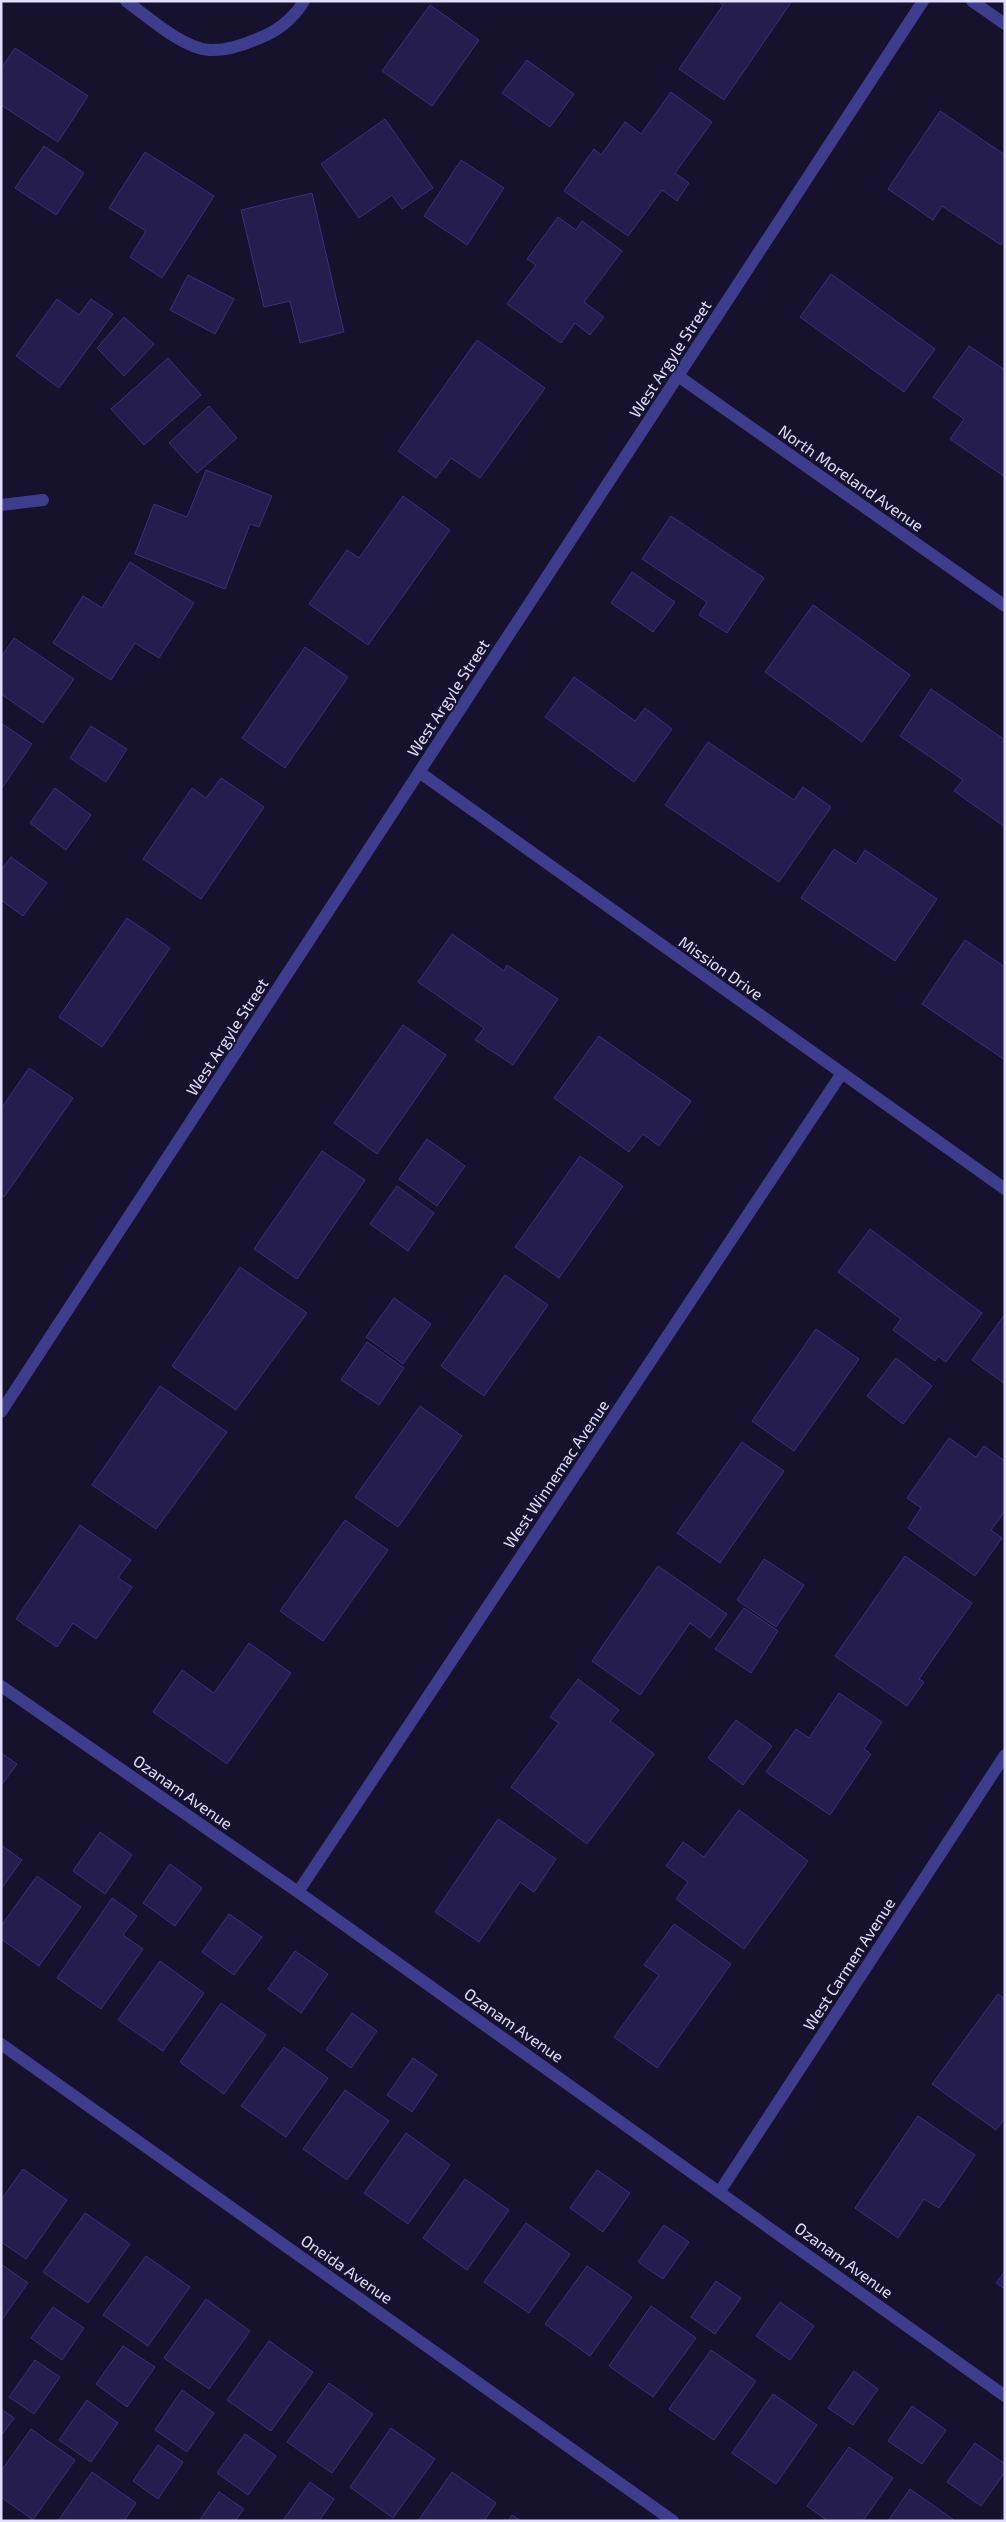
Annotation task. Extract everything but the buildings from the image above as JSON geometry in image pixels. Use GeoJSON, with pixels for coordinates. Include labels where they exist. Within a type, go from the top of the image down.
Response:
{"type":"FeatureCollection","features":[{"type":"Feature","properties":{"kind":"street"},"geometry":{"type":"LineString","coordinates":[[126,1],[180,39],[207,50],[234,48],[273,33],[299,10],[304,1]]}},
{"type":"Feature","properties":{"kind":"street","name":"West Argyle Street"},"geometry":{"type":"LineString","coordinates":[[1,1412],[923,1]]}},
{"type":"Feature","properties":{"kind":"street"},"geometry":{"type":"LineString","coordinates":[[972,1],[1005,24]]}},
{"type":"Feature","properties":{"kind":"street","name":"North Moreland Avenue"},"geometry":{"type":"LineString","coordinates":[[678,376],[1005,606]]}},
{"type":"Feature","properties":{"kind":"street"},"geometry":{"type":"LineString","coordinates":[[1,505],[42,500]]}},
{"type":"Feature","properties":{"kind":"street","name":"Mission Drive"},"geometry":{"type":"LineString","coordinates":[[419,772],[1005,1190]]}},
{"type":"Feature","properties":{"kind":"street","name":"West Winnemac Avenue"},"geometry":{"type":"LineString","coordinates":[[298,1892],[842,1073]]}},
{"type":"Feature","properties":{"kind":"street","name":"Ozanam Avenue"},"geometry":{"type":"LineString","coordinates":[[1,1686],[298,1892],[1005,2396]]}},
{"type":"Feature","properties":{"kind":"street","name":"West Carmen Avenue"},"geometry":{"type":"LineString","coordinates":[[720,2191],[1005,1755]]}},
{"type":"Feature","properties":{"kind":"street","name":"Oneida Avenue"},"geometry":{"type":"LineString","coordinates":[[1,2044],[673,2521]]}}]}
